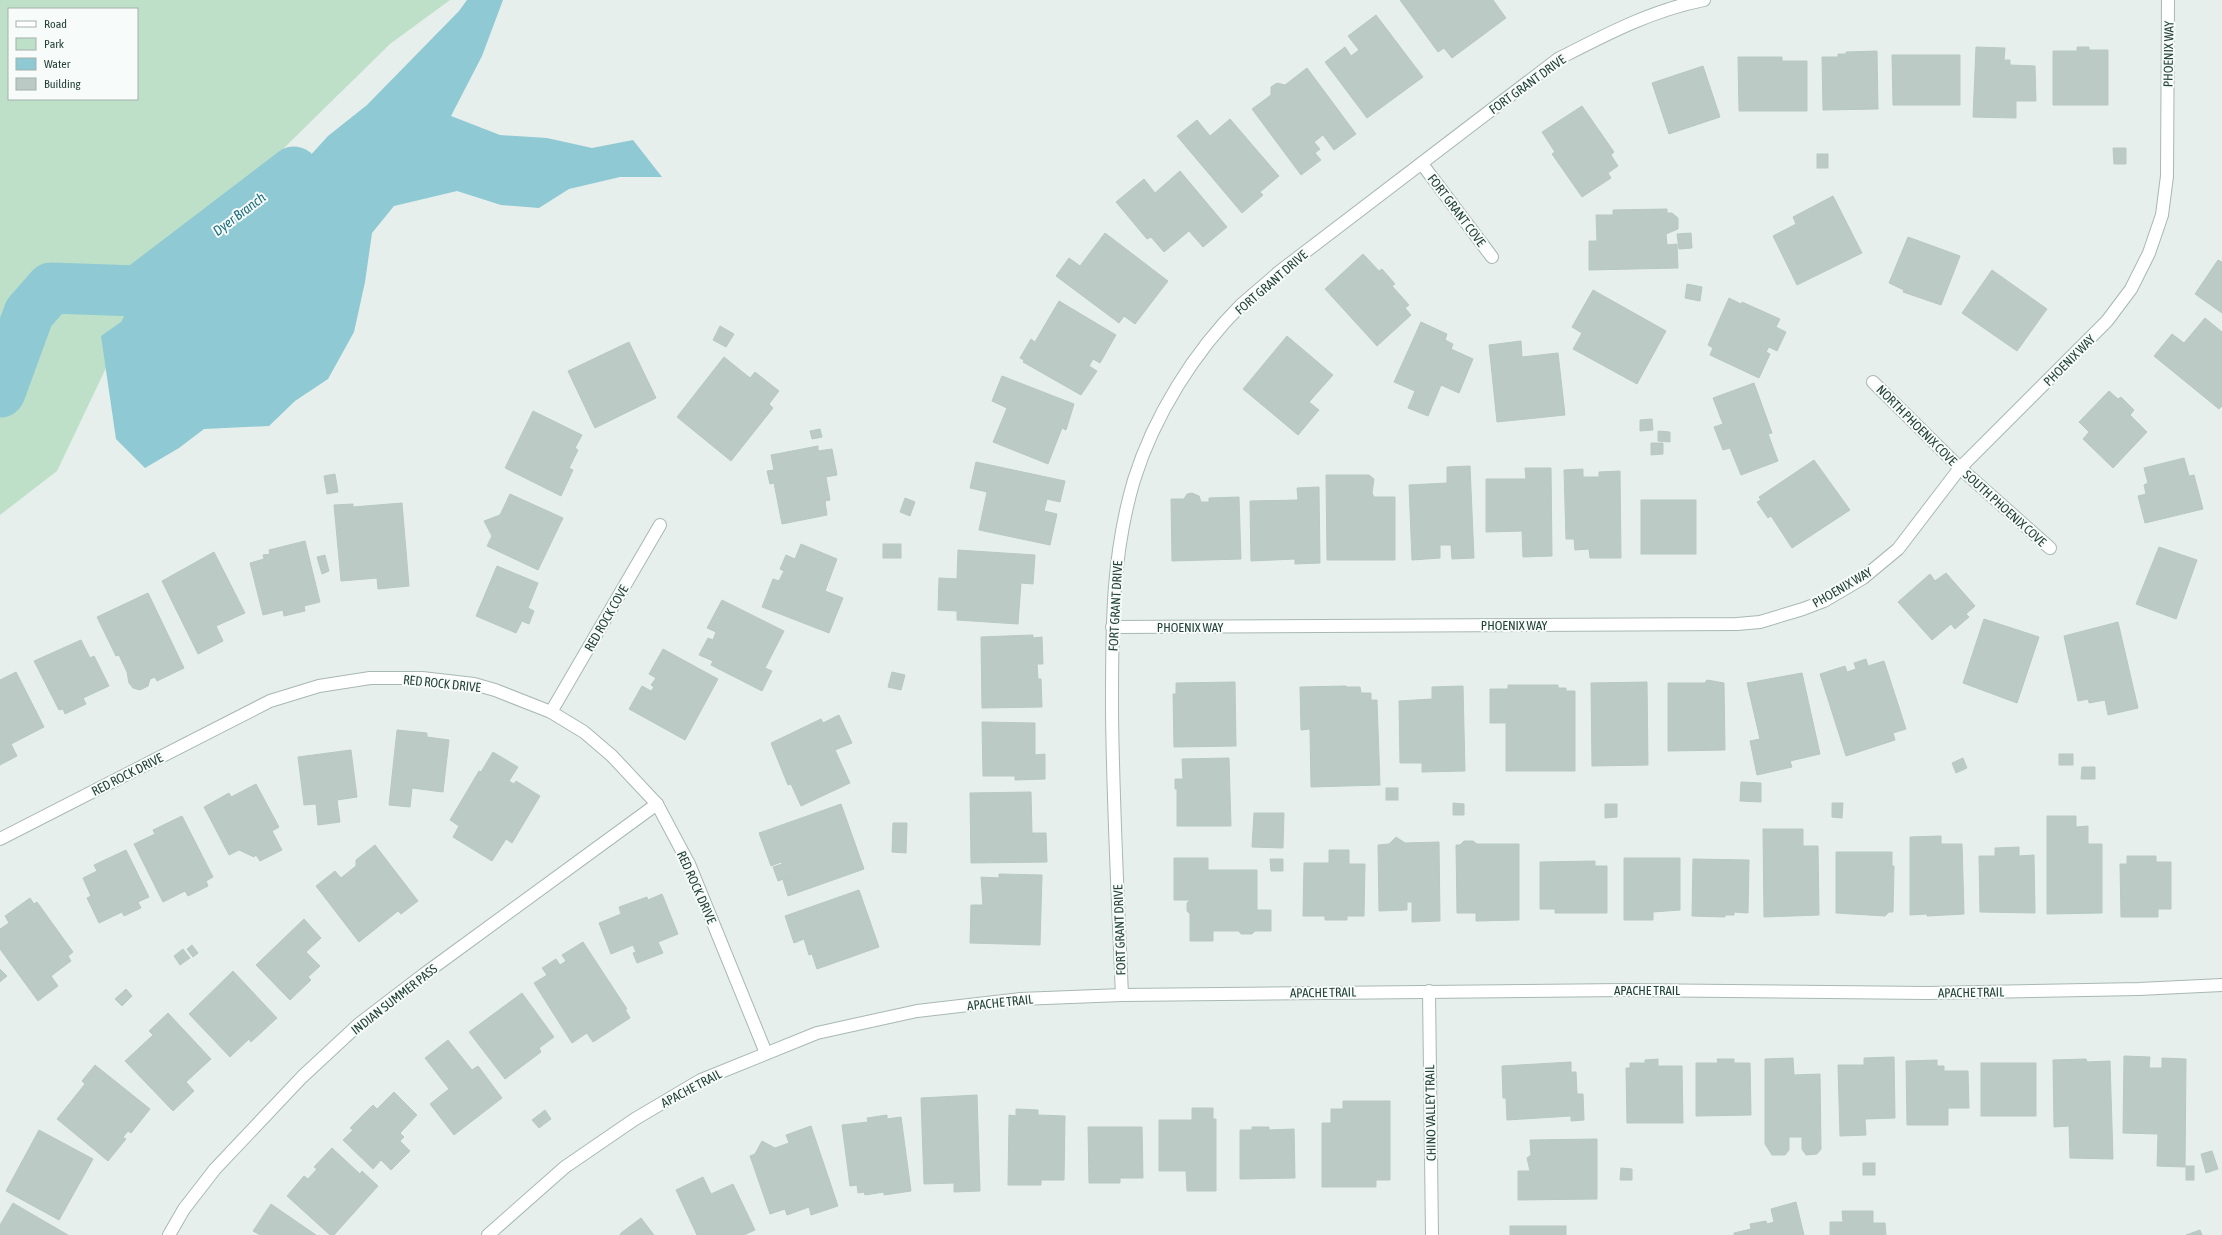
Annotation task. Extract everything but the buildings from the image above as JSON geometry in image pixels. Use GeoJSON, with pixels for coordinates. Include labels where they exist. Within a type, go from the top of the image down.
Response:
{"type":"FeatureCollection","features":[{"type":"Feature","properties":{"kind":"street","name":"FORT GRANT DRIVE"},"geometry":{"type":"LineString","coordinates":[[1122,995],[1112,747],[1112,627],[1114,579],[1122,528],[1135,479],[1154,431],[1178,386],[1208,344],[1241,306],[1279,272],[1558,59],[1602,36],[1646,17],[1704,0]]}},
{"type":"Feature","properties":{"kind":"street","name":"PHOENIX WAY"},"geometry":{"type":"LineString","coordinates":[[1112,627],[1729,624],[1760,622],[1824,601],[1863,578],[1898,550],[1960,468],[2107,321],[2131,289],[2149,253],[2162,215],[2167,176],[2168,0]]}},
{"type":"Feature","properties":{"kind":"street","name":"FORT GRANT COVE"},"geometry":{"type":"LineString","coordinates":[[1422,164],[1492,257]]}},
{"type":"Feature","properties":{"kind":"street","name":"NORTH PHOENIX COVE"},"geometry":{"type":"LineString","coordinates":[[1873,382],[1960,468]]}},
{"type":"Feature","properties":{"kind":"street","name":"SOUTH PHOENIX COVE"},"geometry":{"type":"LineString","coordinates":[[1960,468],[2050,548]]}},
{"type":"Feature","properties":{"kind":"street","name":"RED ROCK COVE"},"geometry":{"type":"LineString","coordinates":[[551,712],[660,525]]}},
{"type":"Feature","properties":{"kind":"street","name":"RED ROCK DRIVE"},"geometry":{"type":"LineString","coordinates":[[0,839],[270,701],[319,686],[370,678],[422,678],[474,684],[495,690],[551,712],[584,732],[612,756],[657,804],[689,864],[766,1052]]}},
{"type":"Feature","properties":{"kind":"street","name":"INDIAN SUMMER PASS"},"geometry":{"type":"LineString","coordinates":[[169,1235],[184,1209],[215,1169],[302,1077],[359,1024],[423,975],[657,804]]}},
{"type":"Feature","properties":{"kind":"street","name":"APACHE TRAIL"},"geometry":{"type":"LineString","coordinates":[[488,1235],[565,1167],[635,1119],[701,1080],[766,1052],[817,1033],[917,1011],[1020,999],[1122,995],[1625,990],[1927,993],[2139,989],[2222,984]]}},
{"type":"Feature","properties":{"kind":"street","name":"CHINO VALLEY TRAIL"},"geometry":{"type":"LineString","coordinates":[[1429,991],[1432,1235]]}},
{"type":"Feature","properties":{"kind":"green space"},"geometry":{"type":"Polygon","coordinates":[[[0,0],[450,0],[390,44],[289,143],[208,228],[107,366],[57,471],[0,515],[0,0]]]}},
{"type":"Feature","properties":{"kind":"water"},"geometry":{"type":"Polygon","coordinates":[[[467,0],[503,0],[482,56],[451,116],[500,135],[547,138],[592,148],[633,140],[662,177],[620,177],[569,189],[539,208],[501,205],[457,191],[394,206],[372,233],[365,282],[354,332],[328,379],[295,401],[269,426],[204,429],[179,448],[145,468],[116,439],[101,336],[121,322],[138,291],[192,238],[238,215],[266,178],[298,169],[328,136],[367,105],[459,11],[467,0]]]}},
{"type":"Feature","properties":{"kind":"waterway","name":"Dyer Branch"},"geometry":{"type":"LineString","coordinates":[[0,392],[29,313],[51,288],[138,291],[294,172]]}}]}
